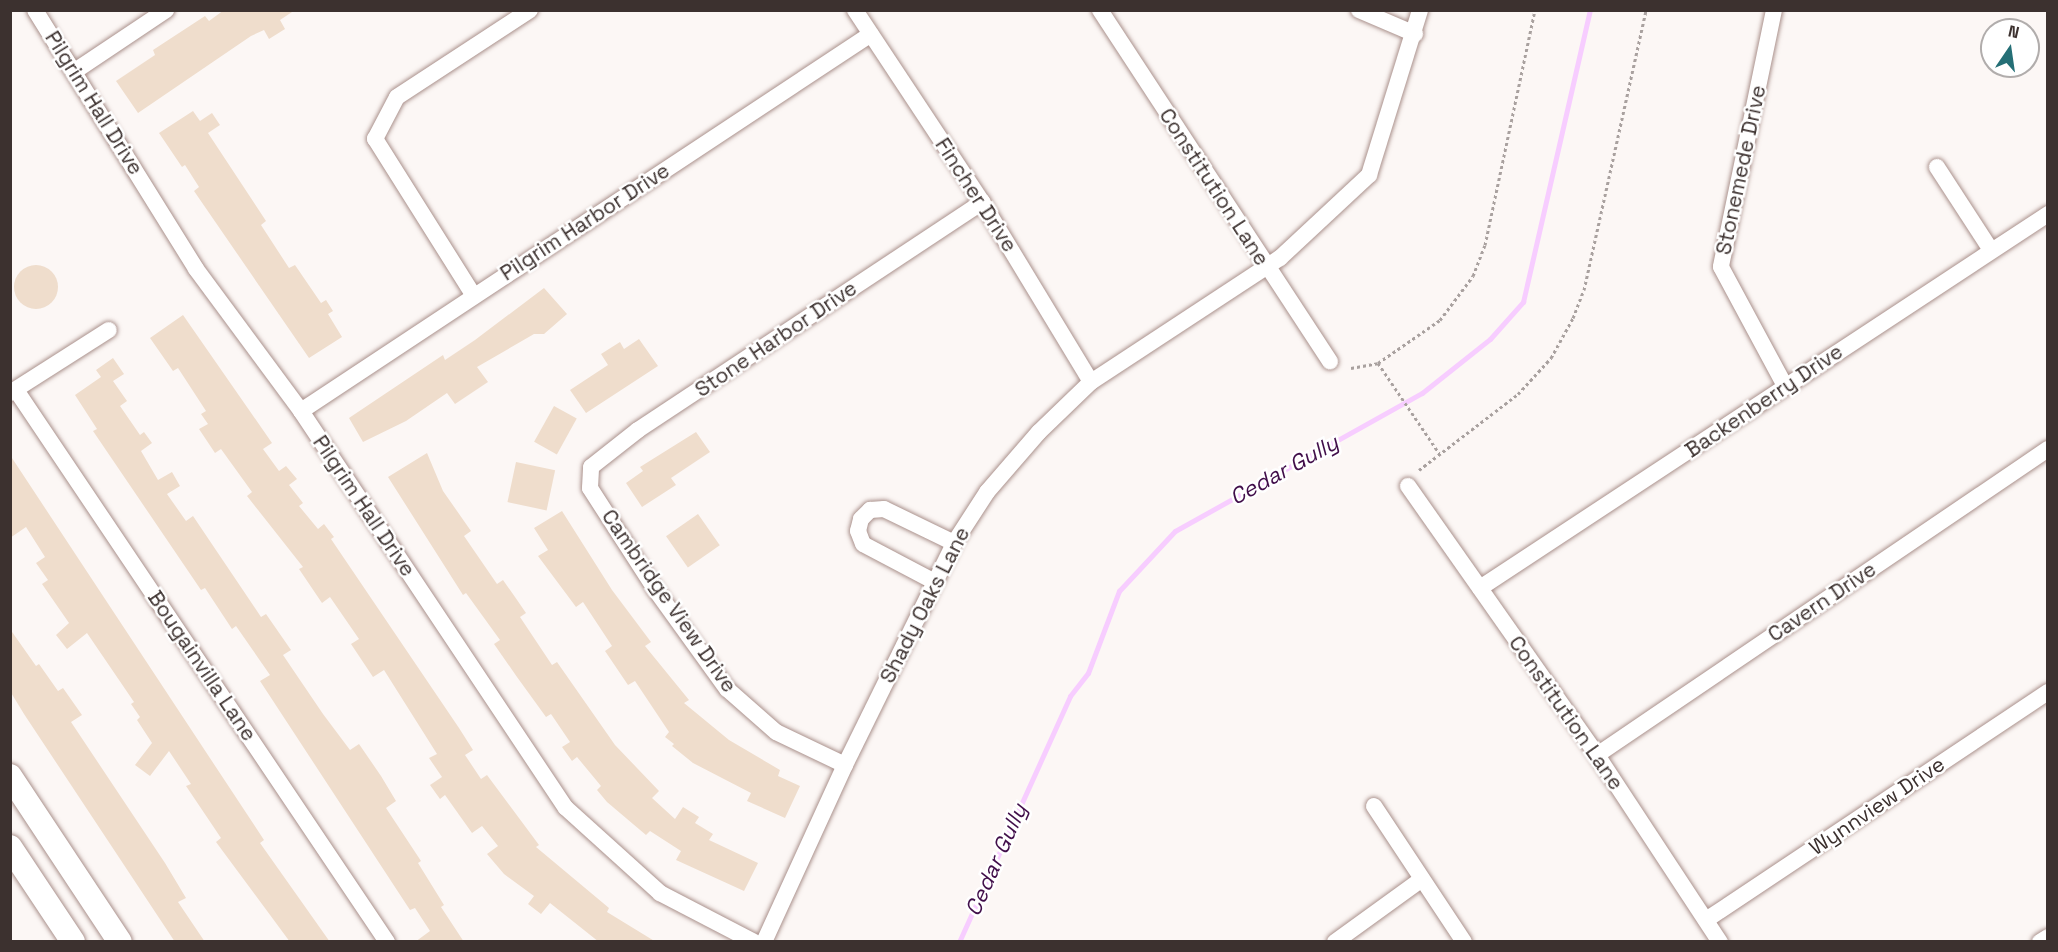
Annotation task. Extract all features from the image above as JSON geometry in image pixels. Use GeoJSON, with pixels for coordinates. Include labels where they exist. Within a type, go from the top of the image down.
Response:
{"type":"FeatureCollection","features":[{"type":"Feature","properties":{"kind":"main road"},"geometry":{"type":"LineString","coordinates":[[10,776],[120,942]]}},
{"type":"Feature","properties":{"kind":"main road"},"geometry":{"type":"LineString","coordinates":[[10,847],[73,942]]}},
{"type":"Feature","properties":{"kind":"street","name":"Pilgrim Hall Drive"},"geometry":{"type":"LineString","coordinates":[[35,10],[196,269],[301,411],[566,808],[660,893],[754,942]]}},
{"type":"Feature","properties":{"kind":"street"},"geometry":{"type":"LineString","coordinates":[[75,71],[166,10]]}},
{"type":"Feature","properties":{"kind":"street"},"geometry":{"type":"LineString","coordinates":[[474,296],[375,139],[397,97],[530,10]]}},
{"type":"Feature","properties":{"kind":"street","name":"Fincher Drive"},"geometry":{"type":"LineString","coordinates":[[855,10],[982,202],[1091,382]]}},
{"type":"Feature","properties":{"kind":"street","name":"Constitution Lane"},"geometry":{"type":"LineString","coordinates":[[1100,10],[1266,268],[1330,362]]}},
{"type":"Feature","properties":{"kind":"street"},"geometry":{"type":"LineString","coordinates":[[1359,10],[1415,34]]}},
{"type":"Feature","properties":{"kind":"street","name":"Shady Oaks Lane"},"geometry":{"type":"LineString","coordinates":[[764,942],[844,765],[954,543],[987,492],[1039,432],[1091,382],[1266,268],[1369,175],[1415,34],[1420,10]]}},
{"type":"Feature","properties":{"kind":"street","name":"Stonemede Drive"},"geometry":{"type":"LineString","coordinates":[[1774,10],[1721,267],[1785,387]]}},
{"type":"Feature","properties":{"kind":"street","name":"Pilgrim Harbor Drive"},"geometry":{"type":"LineString","coordinates":[[301,411],[871,34]]}},
{"type":"Feature","properties":{"kind":"street"},"geometry":{"type":"LineString","coordinates":[[1937,167],[1991,250]]}},
{"type":"Feature","properties":{"kind":"street","name":"Stone Harbor Drive"},"geometry":{"type":"LineString","coordinates":[[591,488],[591,467],[638,430],[982,202]]}},
{"type":"Feature","properties":{"kind":"street","name":"Backenberry Drive"},"geometry":{"type":"LineString","coordinates":[[1480,588],[2048,214]]}},
{"type":"Feature","properties":{"kind":"street"},"geometry":{"type":"LineString","coordinates":[[13,391],[109,330]]}},
{"type":"Feature","properties":{"kind":"street","name":"Bougainvilla Lane"},"geometry":{"type":"LineString","coordinates":[[13,391],[387,942]]}},
{"type":"Feature","properties":{"kind":"street","name":"Cavern Drive"},"geometry":{"type":"LineString","coordinates":[[1596,755],[2048,449]]}},
{"type":"Feature","properties":{"kind":"street","name":"Constitution Lane"},"geometry":{"type":"LineString","coordinates":[[1408,486],[1596,755],[1720,942]]}},
{"type":"Feature","properties":{"kind":"street","name":"Cambridge View Drive"},"geometry":{"type":"LineString","coordinates":[[591,488],[655,589],[727,689],[776,732],[844,765]]}},
{"type":"Feature","properties":{"kind":"street"},"geometry":{"type":"LineString","coordinates":[[935,582],[863,544],[858,531],[861,519],[870,510],[884,509],[954,543]]}},
{"type":"Feature","properties":{"kind":"street","name":"Wynnview Drive"},"geometry":{"type":"LineString","coordinates":[[1706,920],[2048,692]]}},
{"type":"Feature","properties":{"kind":"street"},"geometry":{"type":"LineString","coordinates":[[1374,806],[1464,942]]}},
{"type":"Feature","properties":{"kind":"street"},"geometry":{"type":"LineString","coordinates":[[1335,942],[1422,879]]}},
{"type":"Feature","properties":{"kind":"street"},"geometry":{"type":"LineString","coordinates":[[2040,942],[2048,937]]}},
{"type":"Feature","properties":{"kind":"path"},"geometry":{"type":"LineString","coordinates":[[1351,368],[1378,363],[1440,320],[1473,276],[1485,245],[1535,10]]}},
{"type":"Feature","properties":{"kind":"path"},"geometry":{"type":"LineString","coordinates":[[1419,470],[1494,415],[1525,388],[1551,358],[1573,318],[1584,290],[1646,10]]}},
{"type":"Feature","properties":{"kind":"path"},"geometry":{"type":"LineString","coordinates":[[1378,363],[1440,453]]}},
{"type":"Feature","properties":{"kind":"building"},"geometry":{"type":"Polygon","coordinates":[[[224,10],[295,10],[280,20],[285,29],[269,39],[264,30],[251,36],[138,113],[116,81],[155,55],[153,50],[205,16],[209,21],[224,10]]]}},
{"type":"Feature","properties":{"kind":"building"},"geometry":{"type":"Polygon","coordinates":[[[193,111],[200,121],[212,113],[220,125],[208,133],[266,221],[261,225],[289,268],[295,265],[321,303],[326,300],[333,311],[328,314],[342,337],[309,358],[194,191],[199,187],[185,165],[182,167],[159,133],[193,111]]]}},
{"type":"Feature","properties":{"kind":"building"},"geometry":{"type":"Polygon","coordinates":[[[36,265],[45,266],[52,271],[57,278],[57,296],[52,303],[45,308],[36,309],[27,308],[20,303],[15,296],[14,287],[15,278],[20,271],[27,266],[36,265]]]}},
{"type":"Feature","properties":{"kind":"building"},"geometry":{"type":"Polygon","coordinates":[[[544,288],[567,314],[544,334],[534,334],[477,367],[488,382],[455,404],[447,393],[406,421],[363,442],[349,418],[443,355],[445,360],[475,340],[544,288]]]}},
{"type":"Feature","properties":{"kind":"building"},"geometry":{"type":"Polygon","coordinates":[[[183,315],[272,443],[263,449],[279,471],[286,466],[297,479],[289,485],[303,503],[299,506],[318,529],[324,524],[334,537],[331,539],[459,728],[473,750],[465,755],[481,779],[487,775],[539,845],[536,847],[609,908],[607,912],[656,942],[599,942],[550,903],[541,914],[528,904],[534,896],[504,874],[487,854],[498,846],[482,826],[472,833],[445,795],[440,799],[430,785],[442,777],[429,758],[437,754],[384,670],[373,677],[351,644],[359,639],[330,597],[322,603],[299,569],[303,567],[247,496],[252,492],[221,449],[215,453],[199,429],[208,424],[201,414],[206,411],[178,368],[173,371],[150,338],[183,315]]]}},
{"type":"Feature","properties":{"kind":"building"},"geometry":{"type":"Polygon","coordinates":[[[639,339],[658,366],[586,413],[570,390],[608,365],[601,354],[620,342],[624,349],[639,339]]]}},
{"type":"Feature","properties":{"kind":"building"},"geometry":{"type":"Polygon","coordinates":[[[113,358],[124,374],[113,381],[127,401],[120,406],[140,435],[144,432],[152,443],[141,451],[158,480],[172,472],[180,486],[167,494],[186,521],[193,516],[261,617],[266,614],[291,650],[283,655],[350,750],[359,744],[381,776],[396,801],[386,808],[421,861],[418,863],[444,905],[441,907],[464,942],[415,942],[430,931],[415,908],[410,910],[260,681],[270,675],[236,626],[232,629],[205,588],[201,590],[93,431],[97,429],[75,395],[101,377],[96,370],[113,358]]]}},
{"type":"Feature","properties":{"kind":"building"},"geometry":{"type":"Polygon","coordinates":[[[554,406],[577,419],[557,454],[534,442],[554,406]]]}},
{"type":"Feature","properties":{"kind":"building"},"geometry":{"type":"Polygon","coordinates":[[[696,432],[710,452],[671,478],[676,485],[642,507],[626,483],[643,471],[640,467],[696,432]]]}},
{"type":"Feature","properties":{"kind":"building"},"geometry":{"type":"Polygon","coordinates":[[[427,453],[443,491],[471,531],[464,536],[497,584],[503,580],[526,613],[520,617],[552,665],[557,662],[615,745],[659,791],[652,798],[675,819],[683,807],[699,817],[695,823],[713,834],[709,840],[758,863],[744,891],[676,860],[681,851],[650,831],[646,835],[607,802],[597,790],[601,786],[577,757],[572,761],[562,747],[570,742],[551,714],[546,717],[494,644],[500,640],[466,593],[463,595],[388,477],[427,453]]]}},
{"type":"Feature","properties":{"kind":"building"},"geometry":{"type":"Polygon","coordinates":[[[10,455],[264,840],[260,843],[330,942],[290,942],[216,842],[221,838],[186,786],[191,784],[169,751],[150,776],[135,765],[152,743],[137,720],[140,717],[131,704],[134,702],[87,633],[67,649],[56,635],[69,623],[42,584],[48,580],[36,563],[45,557],[26,527],[10,538],[10,455]]]}},
{"type":"Feature","properties":{"kind":"building"},"geometry":{"type":"Polygon","coordinates":[[[516,462],[555,470],[547,510],[507,502],[516,462]]]}},
{"type":"Feature","properties":{"kind":"building"},"geometry":{"type":"Polygon","coordinates":[[[562,511],[612,590],[651,642],[645,646],[689,700],[684,703],[729,740],[780,770],[778,776],[800,786],[785,818],[747,801],[751,793],[693,763],[672,746],[674,744],[665,737],[669,732],[635,681],[628,685],[605,651],[612,646],[583,602],[576,607],[538,556],[548,550],[534,528],[562,511]]]}},
{"type":"Feature","properties":{"kind":"building"},"geometry":{"type":"Polygon","coordinates":[[[698,514],[720,545],[688,567],[666,536],[698,514]]]}},
{"type":"Feature","properties":{"kind":"building"},"geometry":{"type":"Polygon","coordinates":[[[10,629],[36,666],[39,664],[58,691],[63,688],[82,715],[71,722],[165,863],[186,898],[178,902],[205,942],[175,942],[24,714],[10,691],[10,629]]]}},
{"type":"Feature","properties":{"kind":"waterway","name":"Cedar Gully"},"geometry":{"type":"LineString","coordinates":[[959,942],[1070,696],[1088,673],[1119,591],[1175,531],[1422,393],[1490,339],[1523,302],[1590,10]]}}]}
